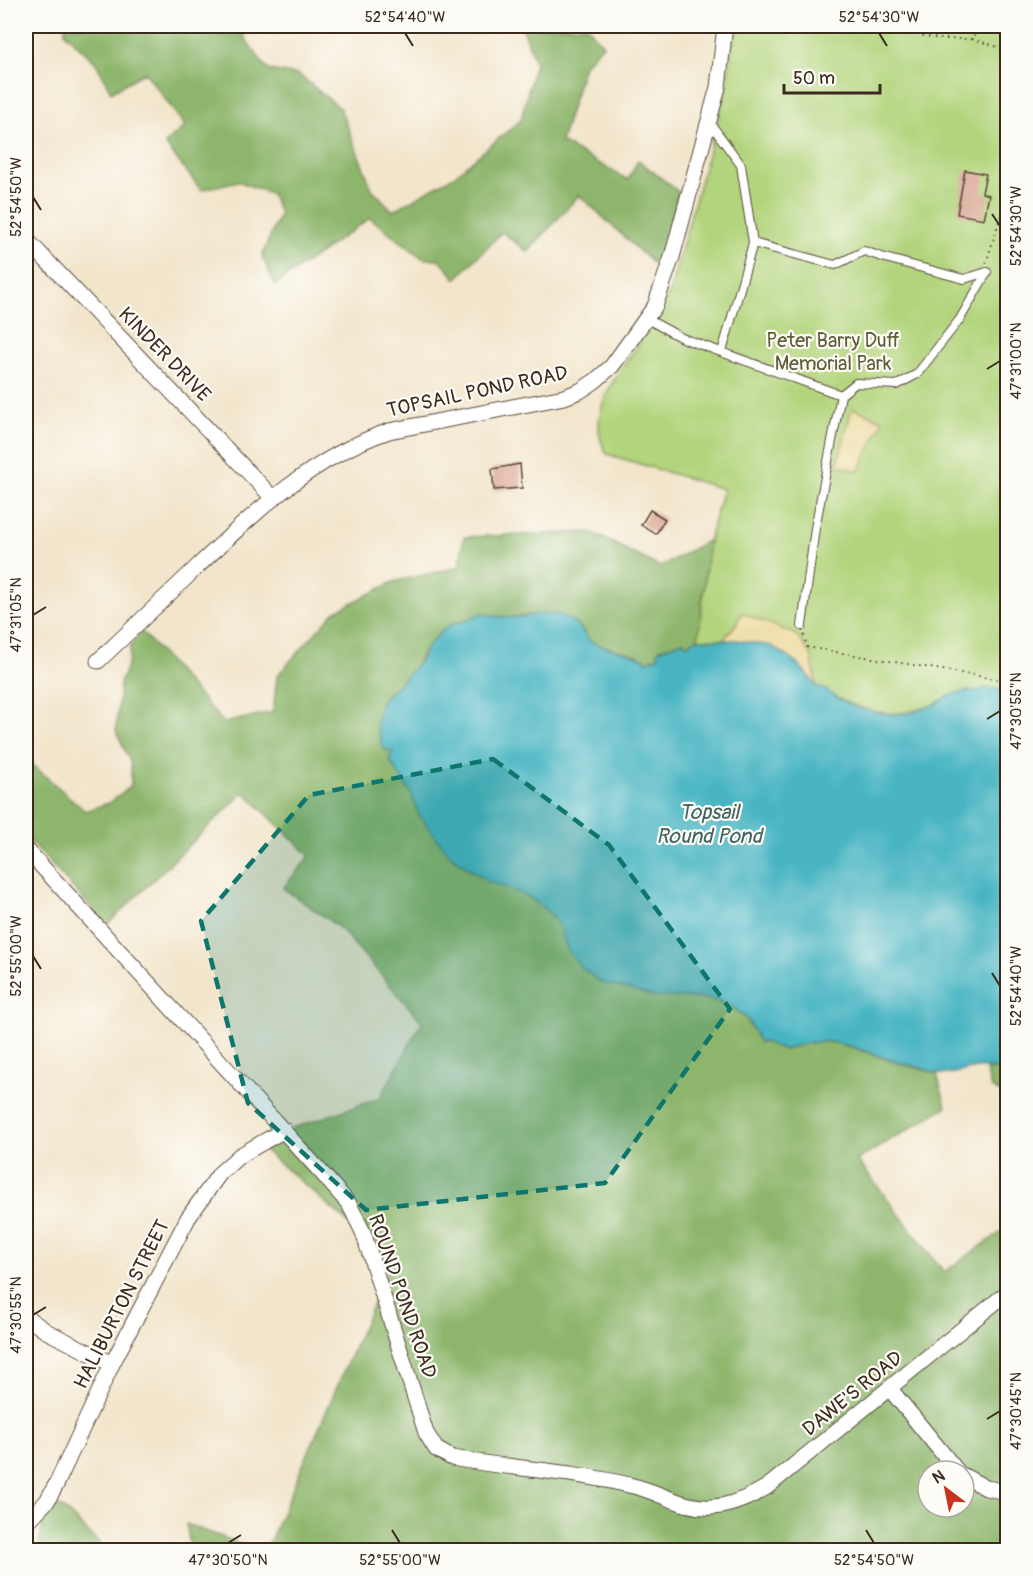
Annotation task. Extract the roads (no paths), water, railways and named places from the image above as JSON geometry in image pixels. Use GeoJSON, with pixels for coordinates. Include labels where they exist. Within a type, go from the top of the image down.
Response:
{"type":"FeatureCollection","features":[{"type":"Feature","properties":{"kind":"street","name":"TOPSAIL POND ROAD"},"geometry":{"type":"LineString","coordinates":[[98,661],[237,529],[273,498],[333,457],[370,438],[413,426],[546,401],[580,391],[596,381],[612,366],[647,319],[663,287],[722,63],[725,26]]}},
{"type":"Feature","properties":{"kind":"street","name":"KINDER DRIVE"},"geometry":{"type":"LineString","coordinates":[[26,239],[273,498]]}},
{"type":"Feature","properties":{"kind":"street","name":"ROUND POND ROAD"},"geometry":{"type":"LineString","coordinates":[[26,849],[349,1204],[363,1232],[426,1434],[436,1449],[452,1458],[633,1486],[679,1503],[695,1507],[712,1507]]}},
{"type":"Feature","properties":{"kind":"street","name":"HALIBURTON STREET"},"geometry":{"type":"LineString","coordinates":[[26,1523],[47,1501],[52,1492],[112,1364],[170,1249],[204,1193],[220,1173],[239,1156],[284,1130]]}},
{"type":"Feature","properties":{"kind":"street","name":"DAWE'S ROAD"},"geometry":{"type":"LineString","coordinates":[[712,1507],[740,1501],[767,1487],[1008,1292]]}},
{"type":"Feature","properties":{"kind":"street"},"geometry":{"type":"LineString","coordinates":[[26,1317],[45,1330],[112,1364]]}},
{"type":"Feature","properties":{"kind":"street"},"geometry":{"type":"LineString","coordinates":[[890,1389],[947,1459]]}},
{"type":"Feature","properties":{"kind":"street"},"geometry":{"type":"LineString","coordinates":[[976,1482],[987,1488],[1008,1492]]}},
{"type":"Feature","properties":{"kind":"lane"},"geometry":{"type":"LineString","coordinates":[[708,121],[741,165],[753,243],[722,352]]}},
{"type":"Feature","properties":{"kind":"lane"},"geometry":{"type":"LineString","coordinates":[[753,243],[835,265],[864,251],[964,279],[987,272],[960,320],[917,374],[897,385],[856,383],[841,395],[815,528],[802,626]]}},
{"type":"Feature","properties":{"kind":"lane"},"geometry":{"type":"LineString","coordinates":[[647,319],[682,338],[841,395]]}},
{"type":"Feature","properties":{"kind":"water","name":"Topsail Round Pond"},"geometry":{"type":"Polygon","coordinates":[[[481,613],[510,617],[544,613],[558,615],[577,625],[590,641],[648,661],[658,657],[658,650],[684,641],[686,645],[690,644],[691,641],[698,639],[736,640],[772,646],[799,665],[817,687],[827,690],[837,698],[860,709],[872,710],[875,713],[911,713],[936,704],[948,696],[987,688],[999,689],[1001,694],[1007,695],[1007,1070],[979,1068],[951,1074],[933,1073],[924,1068],[839,1043],[814,1042],[784,1050],[759,1042],[747,1019],[727,1003],[704,998],[656,997],[600,982],[582,968],[568,951],[561,930],[553,916],[532,899],[489,882],[449,854],[419,815],[411,793],[391,763],[390,757],[393,752],[383,749],[376,723],[382,700],[421,660],[426,648],[443,630],[481,613]]]}},
{"type":"Feature","properties":{"kind":"park label","name":"Peter Barry Duff Memorial Park"},"geometry":{"type":"Point","coordinates":[833,352]}}]}
